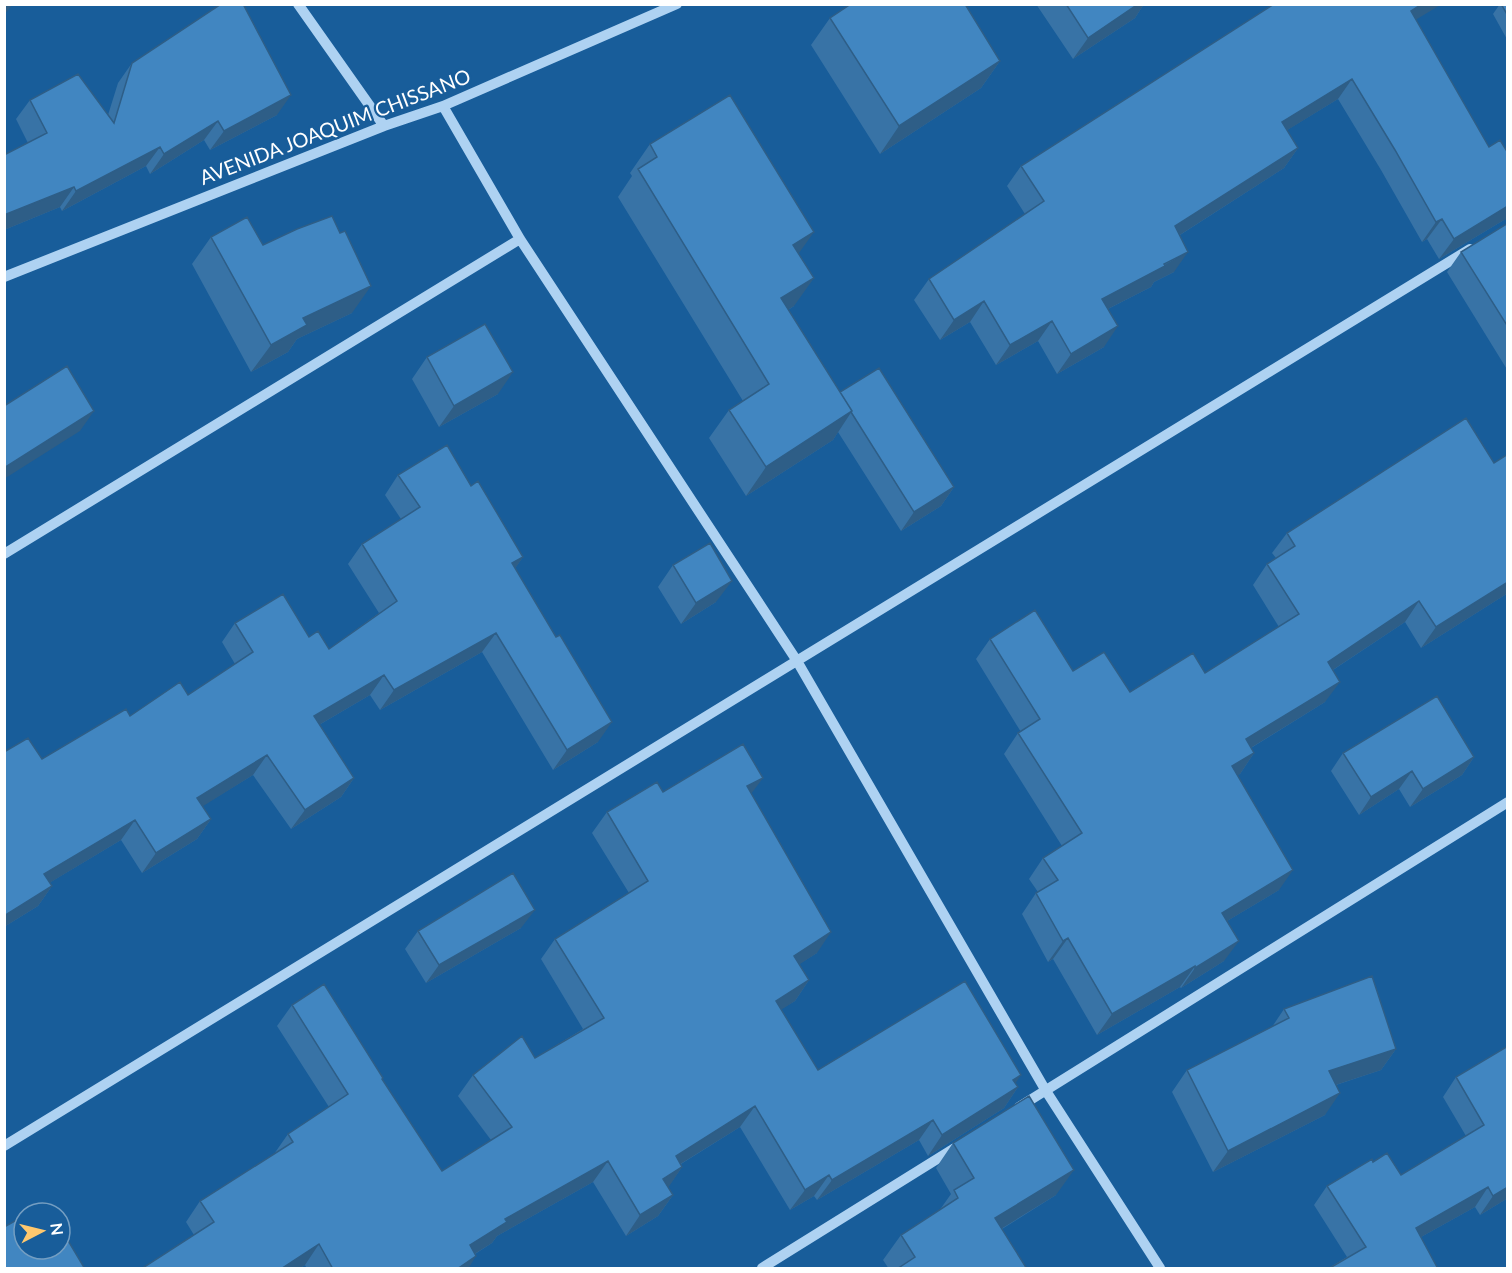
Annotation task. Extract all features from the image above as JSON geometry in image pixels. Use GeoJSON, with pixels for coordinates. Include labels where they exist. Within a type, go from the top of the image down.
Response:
{"type":"FeatureCollection","features":[{"type":"Feature","properties":{"kind":"street"},"geometry":{"type":"LineString","coordinates":[[298,4],[384,126]]}},
{"type":"Feature","properties":{"kind":"street","name":"AVENIDA JOAQUIM CHISSANO"},"geometry":{"type":"LineString","coordinates":[[4,277],[384,126],[443,106],[677,4]]}},
{"type":"Feature","properties":{"kind":"street"},"geometry":{"type":"LineString","coordinates":[[443,106],[520,239],[796,661],[1046,1091],[1160,1269]]}},
{"type":"Feature","properties":{"kind":"street"},"geometry":{"type":"LineString","coordinates":[[4,554],[520,239]]}},
{"type":"Feature","properties":{"kind":"street"},"geometry":{"type":"LineString","coordinates":[[4,1146],[1477,245]]}},
{"type":"Feature","properties":{"kind":"street"},"geometry":{"type":"LineString","coordinates":[[1005,1116],[1508,802]]}},
{"type":"Feature","properties":{"kind":"street"},"geometry":{"type":"LineString","coordinates":[[762,1269],[965,1142]]}},
{"type":"Feature","properties":{"kind":"building"},"geometry":{"type":"Polygon","coordinates":[[[221,4],[243,4],[291,95],[224,131],[218,121],[164,154],[160,147],[76,191],[74,187],[4,215],[4,155],[47,133],[30,100],[78,74],[114,123],[132,63],[221,4]]]}},
{"type":"Feature","properties":{"kind":"building"},"geometry":{"type":"Polygon","coordinates":[[[851,4],[965,4],[1000,61],[899,126],[830,18],[851,4]]]}},
{"type":"Feature","properties":{"kind":"building"},"geometry":{"type":"Polygon","coordinates":[[[1066,4],[1138,4],[1088,38],[1066,4]]]}},
{"type":"Feature","properties":{"kind":"building"},"geometry":{"type":"Polygon","coordinates":[[[1274,4],[1422,4],[1411,11],[1489,147],[1500,140],[1508,153],[1508,206],[1454,239],[1442,219],[1436,222],[1352,79],[1282,122],[1298,148],[1175,226],[1188,252],[1102,299],[1118,326],[1071,354],[1052,321],[1010,345],[984,301],[954,320],[929,279],[1044,201],[1021,166],[1274,4]]]}},
{"type":"Feature","properties":{"kind":"building"},"geometry":{"type":"Polygon","coordinates":[[[1501,4],[1508,4],[1508,16],[1501,4]]]}},
{"type":"Feature","properties":{"kind":"building"},"geometry":{"type":"Polygon","coordinates":[[[730,95],[814,232],[793,245],[814,278],[781,298],[852,411],[766,467],[729,410],[769,384],[638,169],[657,157],[650,144],[730,95]]]}},
{"type":"Feature","properties":{"kind":"building"},"geometry":{"type":"Polygon","coordinates":[[[332,216],[340,233],[345,231],[371,286],[303,318],[307,325],[271,345],[211,237],[247,217],[263,245],[332,216]]]}},
{"type":"Feature","properties":{"kind":"building"},"geometry":{"type":"Polygon","coordinates":[[[1508,223],[1508,327],[1461,252],[1508,223]]]}},
{"type":"Feature","properties":{"kind":"building"},"geometry":{"type":"Polygon","coordinates":[[[485,324],[513,372],[454,406],[427,357],[485,324]]]}},
{"type":"Feature","properties":{"kind":"building"},"geometry":{"type":"Polygon","coordinates":[[[67,366],[94,411],[4,468],[4,406],[67,366]]]}},
{"type":"Feature","properties":{"kind":"building"},"geometry":{"type":"Polygon","coordinates":[[[879,368],[954,487],[914,512],[840,392],[879,368]]]}},
{"type":"Feature","properties":{"kind":"building"},"geometry":{"type":"Polygon","coordinates":[[[1466,418],[1494,463],[1508,454],[1508,582],[1436,627],[1419,601],[1328,662],[1340,682],[1246,739],[1254,753],[1232,766],[1293,870],[1222,913],[1239,941],[1112,1014],[1068,938],[1063,941],[1036,893],[1058,880],[1043,858],[1082,833],[1018,733],[1040,719],[990,639],[1035,610],[1073,671],[1104,652],[1130,692],[1193,653],[1205,673],[1299,614],[1267,564],[1295,546],[1287,533],[1466,418]]]}},
{"type":"Feature","properties":{"kind":"building"},"geometry":{"type":"Polygon","coordinates":[[[447,445],[471,486],[478,481],[523,557],[512,563],[556,637],[560,635],[612,722],[567,750],[496,633],[394,690],[384,675],[314,716],[354,778],[305,810],[267,755],[197,798],[211,819],[156,853],[135,820],[44,874],[52,886],[4,916],[4,752],[28,738],[42,759],[126,709],[130,716],[180,682],[188,695],[253,652],[235,623],[283,594],[309,637],[318,631],[329,649],[397,601],[362,544],[420,507],[398,475],[447,445]]]}},
{"type":"Feature","properties":{"kind":"building"},"geometry":{"type":"Polygon","coordinates":[[[710,543],[732,581],[696,603],[673,565],[710,543]]]}},
{"type":"Feature","properties":{"kind":"building"},"geometry":{"type":"Polygon","coordinates":[[[1437,696],[1474,757],[1423,789],[1412,771],[1371,797],[1343,753],[1437,696]]]}},
{"type":"Feature","properties":{"kind":"building"},"geometry":{"type":"Polygon","coordinates":[[[743,744],[763,778],[747,786],[831,932],[794,956],[809,980],[776,1001],[818,1070],[965,981],[1021,1075],[1013,1080],[1018,1087],[942,1135],[933,1120],[832,1180],[829,1175],[805,1190],[755,1106],[676,1156],[682,1167],[663,1179],[673,1195],[640,1215],[608,1161],[505,1219],[507,1222],[470,1245],[476,1256],[457,1269],[333,1269],[319,1244],[281,1269],[141,1269],[214,1222],[200,1201],[293,1142],[288,1134],[348,1094],[292,1005],[324,984],[442,1171],[512,1127],[473,1075],[522,1036],[535,1058],[604,1018],[555,939],[648,881],[607,812],[657,782],[663,792],[743,744]]]}},
{"type":"Feature","properties":{"kind":"building"},"geometry":{"type":"Polygon","coordinates":[[[513,873],[535,910],[439,965],[418,931],[513,873]]]}},
{"type":"Feature","properties":{"kind":"building"},"geometry":{"type":"Polygon","coordinates":[[[1372,976],[1396,1049],[1329,1071],[1340,1093],[1228,1151],[1187,1070],[1289,1018],[1284,1009],[1372,976]]]}},
{"type":"Feature","properties":{"kind":"building"},"geometry":{"type":"Polygon","coordinates":[[[1508,1046],[1508,1187],[1493,1196],[1488,1187],[1416,1228],[1438,1269],[1328,1269],[1366,1247],[1327,1186],[1372,1159],[1373,1162],[1387,1153],[1401,1175],[1484,1125],[1456,1077],[1508,1046]]]}},
{"type":"Feature","properties":{"kind":"building"},"geometry":{"type":"Polygon","coordinates":[[[1029,1096],[1074,1170],[995,1218],[1027,1269],[897,1269],[915,1257],[901,1235],[958,1198],[954,1190],[974,1178],[953,1143],[1029,1096]]]}},
{"type":"Feature","properties":{"kind":"building"},"geometry":{"type":"Polygon","coordinates":[[[12,1223],[12,1261],[72,1261],[72,1247],[85,1269],[4,1269],[4,1227],[12,1223]]]}}]}
